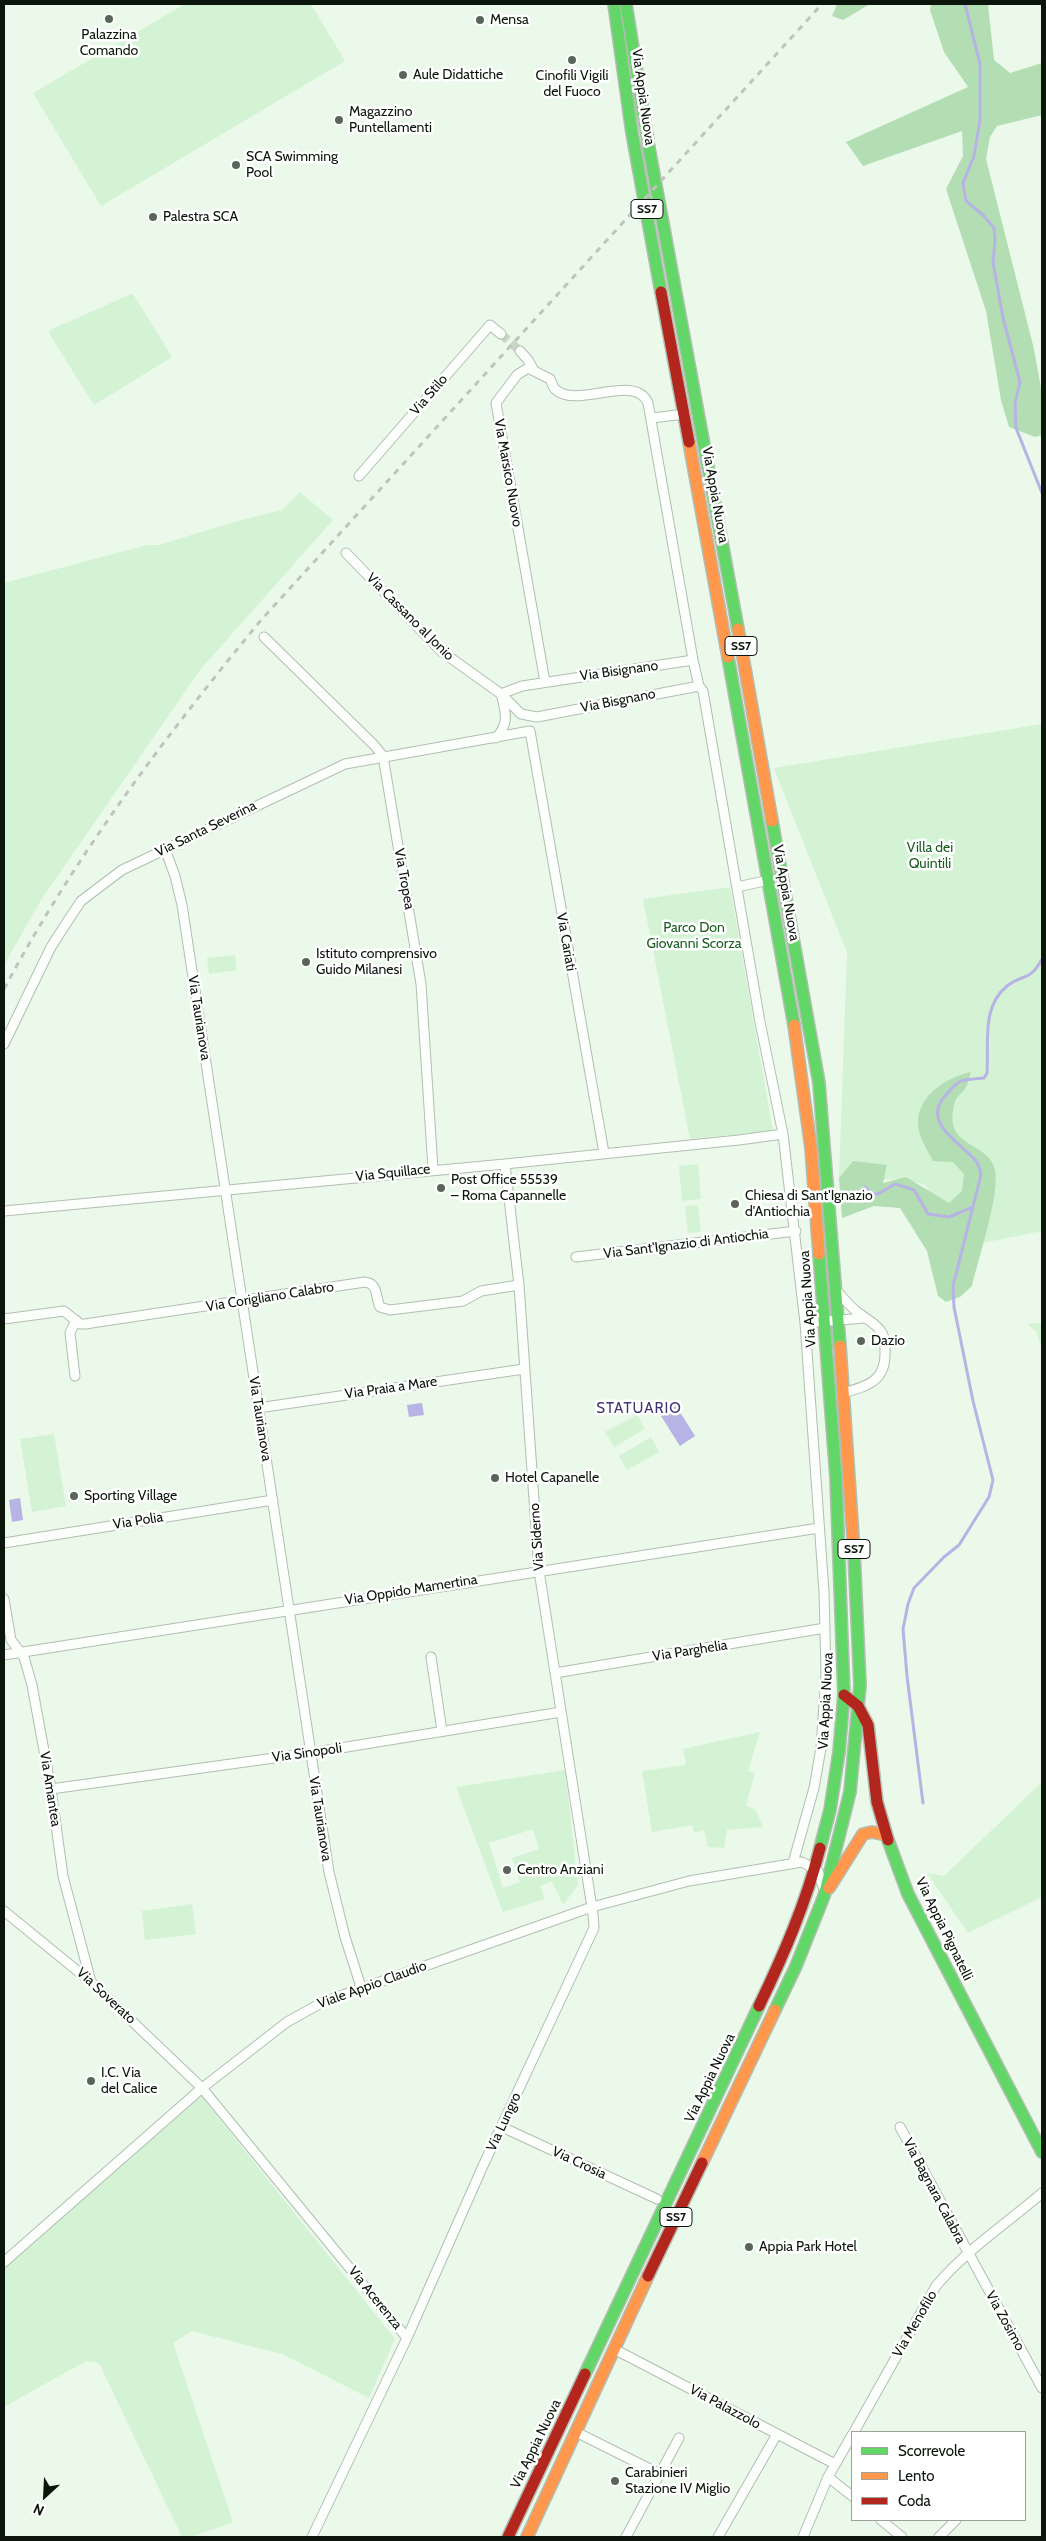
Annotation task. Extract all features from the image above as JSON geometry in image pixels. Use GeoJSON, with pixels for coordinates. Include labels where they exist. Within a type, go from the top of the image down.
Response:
{"type":"FeatureCollection","features":[{"type":"Feature","properties":{"kind":"main road","name":"Via Appia Nuova"},"geometry":{"type":"LineString","coordinates":[[508,2537],[774,1978],[804,1906],[835,1787],[844,1695],[840,1545],[825,1322],[807,1112],[769,880],[632,133],[614,4]]}},
{"type":"Feature","properties":{"kind":"main road","name":"Via Appia Nuova"},"geometry":{"type":"LineString","coordinates":[[528,2537],[614,2349],[796,1966],[824,1896],[850,1792],[858,1706],[860,1654],[826,1142],[812,1043],[722,537],[650,157],[626,4]]}},
{"type":"Feature","properties":{"kind":"main road"},"geometry":{"type":"LineString","coordinates":[[844,1695],[858,1706]]}},
{"type":"Feature","properties":{"kind":"main road","name":"Via Appia Pignatelli"},"geometry":{"type":"LineString","coordinates":[[858,1706],[868,1724],[874,1790],[886,1835],[916,1911],[1042,2152]]}},
{"type":"Feature","properties":{"kind":"main road"},"geometry":{"type":"LineString","coordinates":[[824,1896],[860,1836],[869,1832],[886,1835]]}},
{"type":"Feature","properties":{"kind":"street","name":"Via Stilo"},"geometry":{"type":"LineString","coordinates":[[359,476],[490,325],[500,334]]}},
{"type":"Feature","properties":{"kind":"street"},"geometry":{"type":"LineString","coordinates":[[520,352],[533,369],[550,379],[557,391],[590,396],[617,391],[637,392],[646,400],[652,418],[685,414]]}},
{"type":"Feature","properties":{"kind":"street","name":"Via Marsico Nuovo"},"geometry":{"type":"LineString","coordinates":[[533,369],[526,368],[519,372],[496,403],[545,682]]}},
{"type":"Feature","properties":{"kind":"street","name":"Via Appia Nuova"},"geometry":{"type":"LineString","coordinates":[[652,418],[693,660],[699,686],[703,691],[760,1022],[783,1134],[796,1231],[805,1323],[819,1528],[826,1673],[821,1748],[814,1788],[793,1863]]}},
{"type":"Feature","properties":{"kind":"street","name":"Via Cassano al Jonio"},"geometry":{"type":"LineString","coordinates":[[346,553],[441,651],[501,694],[520,714],[537,717]]}},
{"type":"Feature","properties":{"kind":"street"},"geometry":{"type":"LineString","coordinates":[[264,637],[383,756]]}},
{"type":"Feature","properties":{"kind":"street","name":"Via Bisignano"},"geometry":{"type":"LineString","coordinates":[[501,694],[515,687],[693,660]]}},
{"type":"Feature","properties":{"kind":"street","name":"Via Bisgnano"},"geometry":{"type":"LineString","coordinates":[[537,717],[699,686]]}},
{"type":"Feature","properties":{"kind":"street"},"geometry":{"type":"LineString","coordinates":[[496,738],[506,722],[501,694]]}},
{"type":"Feature","properties":{"kind":"street"},"geometry":{"type":"LineString","coordinates":[[530,731],[537,717]]}},
{"type":"Feature","properties":{"kind":"street","name":"Via Santa Severina"},"geometry":{"type":"LineString","coordinates":[[4,1044],[51,947],[82,901],[115,874],[332,769],[353,761],[530,731]]}},
{"type":"Feature","properties":{"kind":"street","name":"Via Cariati"},"geometry":{"type":"LineString","coordinates":[[530,731],[604,1153]]}},
{"type":"Feature","properties":{"kind":"street","name":"Via Tropea"},"geometry":{"type":"LineString","coordinates":[[383,756],[421,984],[433,1169]]}},
{"type":"Feature","properties":{"kind":"street","name":"Via Taurianova"},"geometry":{"type":"LineString","coordinates":[[165,849],[175,876],[182,905],[332,1888],[361,1987]]}},
{"type":"Feature","properties":{"kind":"street"},"geometry":{"type":"LineString","coordinates":[[737,887],[769,880]]}},
{"type":"Feature","properties":{"kind":"street","name":"Via Squillace"},"geometry":{"type":"LineString","coordinates":[[4,1211],[433,1169],[505,1164],[783,1134]]}},
{"type":"Feature","properties":{"kind":"street","name":"Via Siderno"},"geometry":{"type":"LineString","coordinates":[[505,1164],[519,1285],[539,1571],[592,1906]]}},
{"type":"Feature","properties":{"kind":"street","name":"Via Sant'Ignazio di Antiochia"},"geometry":{"type":"LineString","coordinates":[[576,1257],[796,1231]]}},
{"type":"Feature","properties":{"kind":"street","name":"Via Corigliano Calabro"},"geometry":{"type":"LineString","coordinates":[[4,1319],[64,1310],[76,1320],[85,1324],[367,1282],[375,1288],[380,1308],[390,1310],[462,1301],[481,1290],[519,1285]]}},
{"type":"Feature","properties":{"kind":"street"},"geometry":{"type":"LineString","coordinates":[[836,1290],[864,1318],[876,1325],[883,1335],[885,1366],[880,1375],[871,1382],[843,1393]]}},
{"type":"Feature","properties":{"kind":"street"},"geometry":{"type":"LineString","coordinates":[[805,1323],[864,1318]]}},
{"type":"Feature","properties":{"kind":"street"},"geometry":{"type":"LineString","coordinates":[[75,1376],[70,1332],[76,1320]]}},
{"type":"Feature","properties":{"kind":"street","name":"Via Praia a Mare"},"geometry":{"type":"LineString","coordinates":[[258,1408],[524,1369]]}},
{"type":"Feature","properties":{"kind":"street","name":"Via Polia"},"geometry":{"type":"LineString","coordinates":[[4,1543],[273,1500]]}},
{"type":"Feature","properties":{"kind":"street","name":"Via Oppido Mamertina"},"geometry":{"type":"LineString","coordinates":[[4,1655],[289,1609],[819,1528]]}},
{"type":"Feature","properties":{"kind":"street","name":"Via Amantea"},"geometry":{"type":"LineString","coordinates":[[4,1599],[11,1640],[21,1652],[26,1662],[32,1684],[51,1789],[64,1883],[91,1982]]}},
{"type":"Feature","properties":{"kind":"street","name":"Via Parghelia"},"geometry":{"type":"LineString","coordinates":[[554,1673],[825,1628]]}},
{"type":"Feature","properties":{"kind":"street"},"geometry":{"type":"LineString","coordinates":[[431,1656],[442,1732]]}},
{"type":"Feature","properties":{"kind":"street","name":"Via Sinopoli"},"geometry":{"type":"LineString","coordinates":[[51,1789],[310,1753],[561,1712]]}},
{"type":"Feature","properties":{"kind":"street","name":"Viale Appio Claudio"},"geometry":{"type":"LineString","coordinates":[[4,2262],[202,2088],[295,2017],[323,2002],[592,1906],[689,1881],[793,1863],[804,1862],[815,1868]]}},
{"type":"Feature","properties":{"kind":"street"},"geometry":{"type":"LineString","coordinates":[[815,1868],[823,1881],[824,1896]]}},
{"type":"Feature","properties":{"kind":"street","name":"Via Lungro"},"geometry":{"type":"LineString","coordinates":[[407,2338],[454,2231],[592,1933],[594,1924],[592,1906]]}},
{"type":"Feature","properties":{"kind":"street","name":"Via Soverato"},"geometry":{"type":"LineString","coordinates":[[5,1914],[91,1982],[202,2088]]}},
{"type":"Feature","properties":{"kind":"street","name":"Via Acerenza"},"geometry":{"type":"LineString","coordinates":[[202,2088],[407,2338],[312,2537]]}},
{"type":"Feature","properties":{"kind":"street","name":"Via Crosia"},"geometry":{"type":"LineString","coordinates":[[502,2127],[657,2199]]}},
{"type":"Feature","properties":{"kind":"street","name":"Via Bagnara Calabra"},"geometry":{"type":"LineString","coordinates":[[900,2127],[968,2254]]}},
{"type":"Feature","properties":{"kind":"street","name":"Via Menofilo"},"geometry":{"type":"LineString","coordinates":[[855,2431],[925,2302],[948,2272],[1042,2193]]}},
{"type":"Feature","properties":{"kind":"street","name":"Via Zosimo"},"geometry":{"type":"LineString","coordinates":[[968,2254],[1042,2388]]}},
{"type":"Feature","properties":{"kind":"street","name":"Via Palazzolo"},"geometry":{"type":"LineString","coordinates":[[614,2349],[835,2464]]}},
{"type":"Feature","properties":{"kind":"street"},"geometry":{"type":"LineString","coordinates":[[576,2432],[660,2474]]}},
{"type":"Feature","properties":{"kind":"street"},"geometry":{"type":"LineString","coordinates":[[718,2537],[777,2434]]}},
{"type":"Feature","properties":{"kind":"street","name":"Via Menofilo"},"geometry":{"type":"LineString","coordinates":[[803,2537],[828,2477],[851,2437]]}},
{"type":"Feature","properties":{"kind":"street"},"geometry":{"type":"LineString","coordinates":[[626,2537],[679,2438]]}},
{"type":"Feature","properties":{"kind":"street"},"geometry":{"type":"LineString","coordinates":[[828,2477],[851,2495]]}},
{"type":"Feature","properties":{"kind":"street"},"geometry":{"type":"LineString","coordinates":[[882,2521],[902,2537]]}},
{"type":"Feature","properties":{"kind":"street"},"geometry":{"type":"LineString","coordinates":[[940,2537],[955,2521]]}},
{"type":"Feature","properties":{"kind":"green space"},"geometry":{"type":"Polygon","coordinates":[[[185,4],[311,4],[345,61],[101,206],[33,93],[185,4]]]}},
{"type":"Feature","properties":{"kind":"green space"},"geometry":{"type":"Polygon","coordinates":[[[837,4],[870,4],[843,20],[832,16],[837,4]]]}},
{"type":"Feature","properties":{"kind":"green space"},"geometry":{"type":"Polygon","coordinates":[[[931,4],[988,4],[994,60],[1010,73],[1042,63],[1042,115],[997,126],[990,137],[986,159],[1034,349],[1042,394],[1042,435],[1035,437],[1009,427],[1001,400],[986,311],[946,189],[963,156],[962,131],[863,166],[846,142],[968,87],[944,52],[930,10],[931,4]]]}},
{"type":"Feature","properties":{"kind":"green space"},"geometry":{"type":"Polygon","coordinates":[[[133,294],[172,357],[94,405],[49,333],[50,330],[133,294]]]}},
{"type":"Feature","properties":{"kind":"green space"},"geometry":{"type":"Polygon","coordinates":[[[300,492],[333,520],[200,670],[41,900],[4,965],[4,583],[147,545],[159,545],[234,522],[282,510],[300,492]]]}},
{"type":"Feature","properties":{"kind":"green space","name":"Villa dei Quintili"},"geometry":{"type":"Polygon","coordinates":[[[1042,724],[1042,1231],[952,1249],[935,1202],[925,1185],[908,1180],[839,1178],[847,953],[774,768],[1042,724]]]}},
{"type":"Feature","properties":{"kind":"green space","name":"Parco Don Giovanni Scorza"},"geometry":{"type":"Polygon","coordinates":[[[730,887],[773,1131],[690,1139],[643,899],[730,887]]]}},
{"type":"Feature","properties":{"kind":"green space"},"geometry":{"type":"Polygon","coordinates":[[[235,955],[237,970],[209,974],[207,958],[235,955]]]}},
{"type":"Feature","properties":{"kind":"green space"},"geometry":{"type":"Polygon","coordinates":[[[971,1072],[964,1090],[955,1102],[952,1117],[954,1129],[960,1137],[991,1160],[995,1170],[996,1181],[992,1211],[972,1286],[960,1297],[946,1302],[938,1296],[927,1251],[900,1208],[874,1206],[842,1218],[839,1178],[853,1161],[887,1165],[883,1183],[906,1177],[949,1203],[962,1191],[964,1174],[953,1162],[933,1161],[921,1137],[918,1121],[923,1103],[936,1088],[953,1078],[971,1072]]]}},
{"type":"Feature","properties":{"kind":"green space"},"geometry":{"type":"Polygon","coordinates":[[[698,1164],[701,1199],[682,1201],[679,1166],[698,1164]]]}},
{"type":"Feature","properties":{"kind":"green space"},"geometry":{"type":"Polygon","coordinates":[[[698,1205],[701,1232],[688,1233],[685,1206],[698,1205]]]}},
{"type":"Feature","properties":{"kind":"green space"},"geometry":{"type":"Polygon","coordinates":[[[1042,1323],[1042,1348],[1036,1331],[1027,1324],[1042,1323]]]}},
{"type":"Feature","properties":{"kind":"green space"},"geometry":{"type":"Polygon","coordinates":[[[637,1415],[645,1429],[614,1447],[605,1432],[637,1415]]]}},
{"type":"Feature","properties":{"kind":"green space"},"geometry":{"type":"Polygon","coordinates":[[[54,1434],[66,1506],[32,1512],[20,1439],[54,1434]]]}},
{"type":"Feature","properties":{"kind":"green space"},"geometry":{"type":"Polygon","coordinates":[[[651,1437],[659,1452],[627,1470],[619,1456],[651,1437]]]}},
{"type":"Feature","properties":{"kind":"green space"},"geometry":{"type":"Polygon","coordinates":[[[760,1732],[748,1771],[755,1773],[746,1806],[755,1809],[763,1827],[727,1830],[724,1848],[708,1847],[704,1830],[694,1833],[692,1825],[652,1832],[642,1771],[686,1765],[683,1749],[760,1732]]]}},
{"type":"Feature","properties":{"kind":"green space"},"geometry":{"type":"Polygon","coordinates":[[[565,1770],[578,1885],[563,1905],[552,1881],[540,1886],[545,1899],[503,1912],[456,1787],[565,1770]],[[533,1829],[489,1843],[503,1888],[520,1882],[512,1858],[539,1849],[533,1829]]]}},
{"type":"Feature","properties":{"kind":"green space"},"geometry":{"type":"Polygon","coordinates":[[[1042,1782],[1042,1897],[968,1933],[927,1873],[944,1876],[1042,1782]]]}},
{"type":"Feature","properties":{"kind":"green space"},"geometry":{"type":"Polygon","coordinates":[[[192,1904],[196,1934],[145,1940],[142,1911],[192,1904]]]}},
{"type":"Feature","properties":{"kind":"green space"},"geometry":{"type":"Polygon","coordinates":[[[201,2096],[395,2339],[369,2398],[282,2354],[192,2331],[173,2343],[233,2522],[191,2537],[182,2537],[99,2363],[86,2361],[4,2407],[4,2261],[201,2096]]]}},
{"type":"Feature","properties":{"kind":"shaded area"},"geometry":{"type":"Polygon","coordinates":[[[422,1403],[424,1415],[409,1417],[407,1405],[422,1403]]]}},
{"type":"Feature","properties":{"kind":"shaded area"},"geometry":{"type":"Polygon","coordinates":[[[676,1406],[695,1436],[680,1446],[661,1416],[676,1406]]]}},
{"type":"Feature","properties":{"kind":"shaded area"},"geometry":{"type":"Polygon","coordinates":[[[20,1498],[23,1520],[12,1522],[9,1500],[20,1498]]]}},
{"type":"Feature","properties":{"kind":"waterway"},"geometry":{"type":"LineString","coordinates":[[965,4],[980,64],[980,120],[974,156],[963,183],[966,201],[983,215],[994,228],[993,262],[1003,318],[1020,382],[1015,403],[1016,428],[1042,493]]}},
{"type":"Feature","properties":{"kind":"waterway"},"geometry":{"type":"LineString","coordinates":[[923,1803],[903,1629],[908,1604],[914,1588],[944,1557],[959,1545],[989,1497],[993,1480],[973,1401],[954,1307],[953,1286],[981,1175],[976,1161],[953,1140],[940,1124],[939,1106],[945,1096],[958,1082],[984,1078],[987,1073],[988,1026],[993,1004],[1007,986],[1033,972],[1042,959]]}},
{"type":"Feature","properties":{"kind":"waterway"},"geometry":{"type":"LineString","coordinates":[[865,1187],[872,1194],[878,1194],[895,1184],[914,1190],[928,1214],[949,1217],[973,1207]]}},
{"type":"Feature","properties":{"kind":"tunnel"},"geometry":{"type":"LineString","coordinates":[[501,334],[520,351]]}},
{"type":"Feature","properties":{"kind":"railway"},"geometry":{"type":"LineString","coordinates":[[4,989],[61,891],[124,798],[191,707],[262,619],[822,4]]}},
{"type":"Feature","properties":{"kind":"traffic: fast"},"geometry":{"type":"LineString","coordinates":[[614,4],[632,133],[661,292]]}},
{"type":"Feature","properties":{"kind":"traffic: fast"},"geometry":{"type":"LineString","coordinates":[[626,4],[649,148],[738,629]]}},
{"type":"Feature","properties":{"kind":"traffic: fast"},"geometry":{"type":"LineString","coordinates":[[728,657],[794,1025]]}},
{"type":"Feature","properties":{"kind":"traffic: fast"},"geometry":{"type":"LineString","coordinates":[[772,821],[819,1083],[840,1346]]}},
{"type":"Feature","properties":{"kind":"traffic: fast"},"geometry":{"type":"LineString","coordinates":[[819,1254],[836,1477],[844,1695],[839,1752],[830,1810],[820,1848]]}},
{"type":"Feature","properties":{"kind":"traffic: fast"},"geometry":{"type":"LineString","coordinates":[[775,2010],[796,1966],[824,1896],[850,1792],[860,1685],[854,1552]]}},
{"type":"Feature","properties":{"kind":"traffic: fast"},"geometry":{"type":"LineString","coordinates":[[888,1840],[908,1894],[1042,2152]]}},
{"type":"Feature","properties":{"kind":"traffic: fast"},"geometry":{"type":"LineString","coordinates":[[585,2374],[759,2006]]}},
{"type":"Feature","properties":{"kind":"traffic: slow"},"geometry":{"type":"LineString","coordinates":[[689,442],[728,657]]}},
{"type":"Feature","properties":{"kind":"traffic: slow"},"geometry":{"type":"LineString","coordinates":[[738,629],[772,821]]}},
{"type":"Feature","properties":{"kind":"traffic: slow"},"geometry":{"type":"LineString","coordinates":[[794,1025],[811,1148],[819,1254]]}},
{"type":"Feature","properties":{"kind":"traffic: slow"},"geometry":{"type":"LineString","coordinates":[[840,1346],[854,1552]]}},
{"type":"Feature","properties":{"kind":"traffic: slow"},"geometry":{"type":"LineString","coordinates":[[829,1888],[863,1834],[872,1832],[886,1835]]}},
{"type":"Feature","properties":{"kind":"traffic: slow"},"geometry":{"type":"LineString","coordinates":[[702,2163],[775,2010]]}},
{"type":"Feature","properties":{"kind":"traffic: slow"},"geometry":{"type":"LineString","coordinates":[[527,2537],[648,2276]]}},
{"type":"Feature","properties":{"kind":"traffic: jam"},"geometry":{"type":"LineString","coordinates":[[661,292],[689,442]]}},
{"type":"Feature","properties":{"kind":"traffic: jam"},"geometry":{"type":"LineString","coordinates":[[844,1695],[858,1706],[868,1725],[877,1802],[888,1840]]}},
{"type":"Feature","properties":{"kind":"traffic: jam"},"geometry":{"type":"LineString","coordinates":[[759,2006],[794,1928],[820,1848]]}},
{"type":"Feature","properties":{"kind":"traffic: jam"},"geometry":{"type":"LineString","coordinates":[[648,2276],[702,2163]]}},
{"type":"Feature","properties":{"kind":"traffic: jam"},"geometry":{"type":"LineString","coordinates":[[508,2537],[585,2374]]}},
{"type":"Feature","properties":{"kind":"place","name":"Palazzina Comando"},"geometry":{"type":"Point","coordinates":[109,19]}},
{"type":"Feature","properties":{"kind":"place","name":"Mensa"},"geometry":{"type":"Point","coordinates":[480,20]}},
{"type":"Feature","properties":{"kind":"place","name":"Cinofili Vigili del Fuoco"},"geometry":{"type":"Point","coordinates":[572,60]}},
{"type":"Feature","properties":{"kind":"place","name":"Aule Didattiche"},"geometry":{"type":"Point","coordinates":[403,75]}},
{"type":"Feature","properties":{"kind":"place","name":"Magazzino Puntellamenti"},"geometry":{"type":"Point","coordinates":[339,120]}},
{"type":"Feature","properties":{"kind":"place","name":"SCA Swimming Pool"},"geometry":{"type":"Point","coordinates":[236,165]}},
{"type":"Feature","properties":{"kind":"place","name":"Palestra SCA"},"geometry":{"type":"Point","coordinates":[153,217]}},
{"type":"Feature","properties":{"kind":"place","name":"Istituto comprensivo Guido Milanesi"},"geometry":{"type":"Point","coordinates":[306,962]}},
{"type":"Feature","properties":{"kind":"place","name":"Post Office 55539 – Roma Capannelle"},"geometry":{"type":"Point","coordinates":[441,1188]}},
{"type":"Feature","properties":{"kind":"place","name":"Chiesa di Sant'Ignazio d'Antiochia"},"geometry":{"type":"Point","coordinates":[735,1204]}},
{"type":"Feature","properties":{"kind":"place","name":"Dazio"},"geometry":{"type":"Point","coordinates":[861,1341]}},
{"type":"Feature","properties":{"kind":"place","name":"Hotel Capanelle"},"geometry":{"type":"Point","coordinates":[495,1478]}},
{"type":"Feature","properties":{"kind":"place","name":"Sporting Village"},"geometry":{"type":"Point","coordinates":[74,1496]}},
{"type":"Feature","properties":{"kind":"place","name":"Centro Anziani"},"geometry":{"type":"Point","coordinates":[507,1870]}},
{"type":"Feature","properties":{"kind":"place","name":"I.C. Via del Calice"},"geometry":{"type":"Point","coordinates":[91,2081]}},
{"type":"Feature","properties":{"kind":"place","name":"Appia Park Hotel"},"geometry":{"type":"Point","coordinates":[749,2247]}},
{"type":"Feature","properties":{"kind":"place","name":"Carabinieri Stazione IV Miglio"},"geometry":{"type":"Point","coordinates":[615,2481]}},
{"type":"Feature","properties":{"kind":"district","name":"STATUARIO"},"geometry":{"type":"Point","coordinates":[639,1409]}}]}
